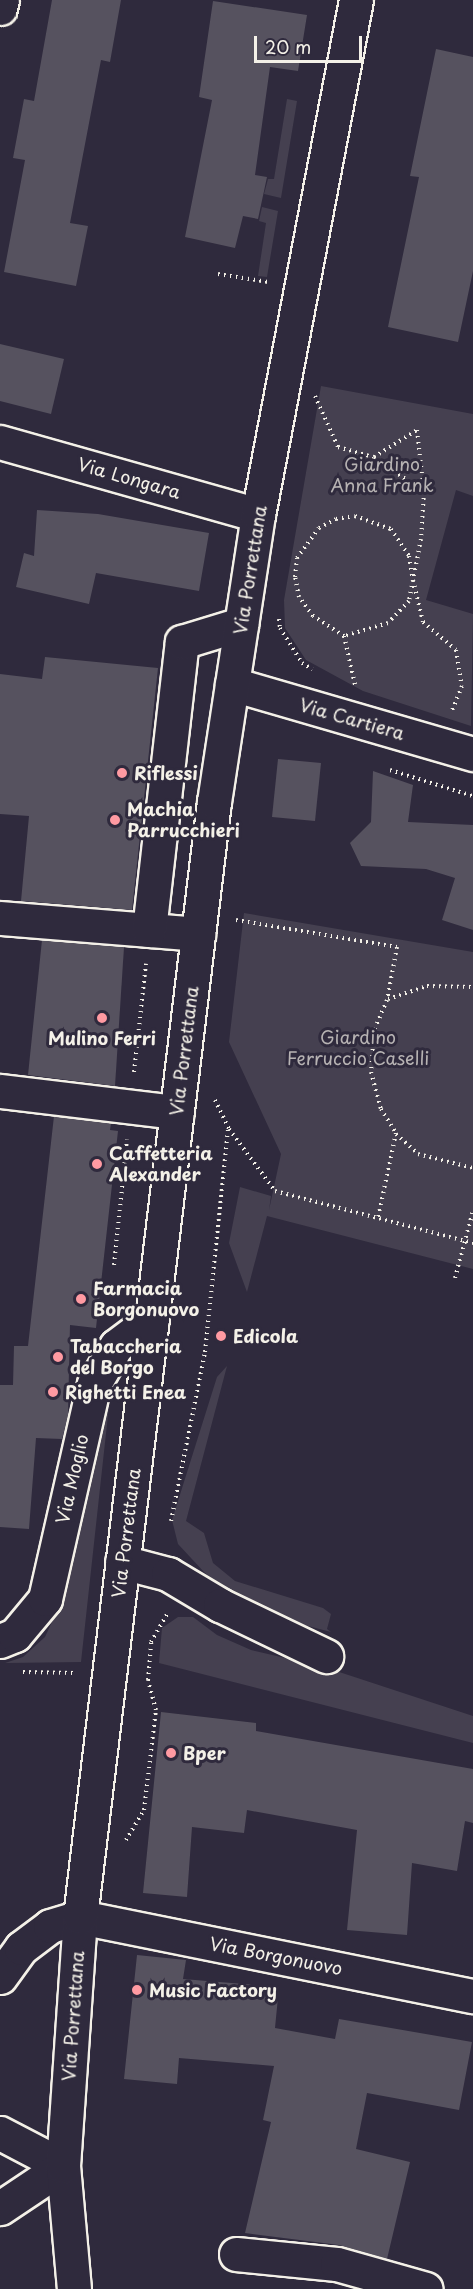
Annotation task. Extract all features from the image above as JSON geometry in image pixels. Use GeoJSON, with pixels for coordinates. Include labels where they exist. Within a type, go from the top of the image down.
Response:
{"type":"FeatureCollection","features":[{"type":"Feature","properties":{"kind":"main road"},"geometry":{"type":"LineString","coordinates":[[0,8],[2,0]]}},
{"type":"Feature","properties":{"kind":"main road","name":"Via Porrettana"},"geometry":{"type":"LineString","coordinates":[[74,2289],[63,2166],[80,1917],[198,934],[258,515],[356,0]]}},
{"type":"Feature","properties":{"kind":"main road","name":"Via Longara"},"geometry":{"type":"LineString","coordinates":[[0,442],[258,515]]}},
{"type":"Feature","properties":{"kind":"main road"},"geometry":{"type":"LineString","coordinates":[[149,930],[182,642],[241,624]]}},
{"type":"Feature","properties":{"kind":"main road","name":"Via Cartiera"},"geometry":{"type":"LineString","coordinates":[[232,684],[473,754]]}},
{"type":"Feature","properties":{"kind":"main road"},"geometry":{"type":"LineString","coordinates":[[0,918],[198,934]]}},
{"type":"Feature","properties":{"kind":"main road"},"geometry":{"type":"LineString","coordinates":[[0,1091],[177,1112]]}},
{"type":"Feature","properties":{"kind":"main road","name":"Via Moglio"},"geometry":{"type":"LineString","coordinates":[[0,1641],[15,1635],[45,1599],[94,1384],[116,1346],[152,1319]]}},
{"type":"Feature","properties":{"kind":"main road"},"geometry":{"type":"LineString","coordinates":[[122,1562],[168,1574],[220,1605],[326,1656]]}},
{"type":"Feature","properties":{"kind":"main road"},"geometry":{"type":"LineString","coordinates":[[0,1977],[21,1948],[50,1926],[80,1917]]}},
{"type":"Feature","properties":{"kind":"main road","name":"Via Borgonuovo"},"geometry":{"type":"LineString","coordinates":[[80,1917],[473,1996]]}},
{"type":"Feature","properties":{"kind":"main road"},"geometry":{"type":"LineString","coordinates":[[0,2133],[63,2166],[0,2208]]}},
{"type":"Feature","properties":{"kind":"main road"},"geometry":{"type":"LineString","coordinates":[[236,2254],[337,2264],[426,2289]]}},
{"type":"Feature","properties":{"kind":"path"},"geometry":{"type":"LineString","coordinates":[[218,274],[275,284]]}},
{"type":"Feature","properties":{"kind":"path"},"geometry":{"type":"LineString","coordinates":[[311,405],[313,393]]}},
{"type":"Feature","properties":{"kind":"path"},"geometry":{"type":"LineString","coordinates":[[319,399],[338,447],[374,457],[424,492]]}},
{"type":"Feature","properties":{"kind":"path"},"geometry":{"type":"LineString","coordinates":[[344,636],[388,623],[409,601],[413,580],[424,492],[417,430],[374,457]]}},
{"type":"Feature","properties":{"kind":"path"},"geometry":{"type":"LineString","coordinates":[[352,693],[355,686],[344,636],[313,616],[299,597],[295,577],[297,558],[319,528],[336,519],[355,516],[391,529],[403,543],[423,622],[456,650],[462,686],[449,719]]}},
{"type":"Feature","properties":{"kind":"path"},"geometry":{"type":"LineString","coordinates":[[279,608],[280,628],[302,663],[322,675]]}},
{"type":"Feature","properties":{"kind":"path"},"geometry":{"type":"LineString","coordinates":[[230,919],[397,947],[387,1000],[374,1031],[371,1072],[381,1109],[396,1133],[418,1154],[473,1168]]}},
{"type":"Feature","properties":{"kind":"path"},"geometry":{"type":"LineString","coordinates":[[387,1000],[428,986],[473,987]]}},
{"type":"Feature","properties":{"kind":"path"},"geometry":{"type":"LineString","coordinates":[[212,1096],[229,1128],[275,1191],[473,1243]]}},
{"type":"Feature","properties":{"kind":"path"},"geometry":{"type":"LineString","coordinates":[[171,1521],[205,1352],[229,1128]]}},
{"type":"Feature","properties":{"kind":"path"},"geometry":{"type":"LineString","coordinates":[[378,1218],[396,1133]]}},
{"type":"Feature","properties":{"kind":"path"},"geometry":{"type":"LineString","coordinates":[[455,1278],[473,1211]]}},
{"type":"Feature","properties":{"kind":"path"},"geometry":{"type":"LineString","coordinates":[[11,1672],[109,1673]]}},
{"type":"Feature","properties":{"kind":"green space"},"geometry":{"type":"Polygon","coordinates":[[[287,99],[297,101],[281,198],[264,194],[268,179],[274,179],[287,99]]]}},
{"type":"Feature","properties":{"kind":"green space"},"geometry":{"type":"Polygon","coordinates":[[[262,207],[278,211],[267,277],[258,276],[266,223],[259,221],[262,207]]]}},
{"type":"Feature","properties":{"kind":"green space","name":"Giardino Anna Frank"},"geometry":{"type":"Polygon","coordinates":[[[321,386],[473,414],[473,496],[456,490],[426,600],[473,614],[471,726],[363,691],[306,660],[285,628],[284,600],[321,386]]]}},
{"type":"Feature","properties":{"kind":"green space","name":"Giardino Ferruccio Caselli"},"geometry":{"type":"Polygon","coordinates":[[[244,913],[473,952],[473,1269],[267,1216],[247,1292],[229,1243],[240,1187],[271,1196],[269,1210],[281,1154],[229,1042],[244,913]]]}},
{"type":"Feature","properties":{"kind":"green space"},"geometry":{"type":"Polygon","coordinates":[[[227,1366],[186,1521],[204,1533],[213,1563],[235,1581],[323,1608],[331,1614],[327,1629],[331,1632],[262,1614],[242,1604],[204,1572],[178,1544],[172,1520],[217,1377],[227,1366]]]}},
{"type":"Feature","properties":{"kind":"green space"},"geometry":{"type":"Polygon","coordinates":[[[103,1405],[109,1406],[81,1662],[5,1663],[23,1657],[45,1637],[64,1596],[103,1405]]]}},
{"type":"Feature","properties":{"kind":"green space"},"geometry":{"type":"Polygon","coordinates":[[[178,1617],[193,1617],[217,1635],[251,1650],[324,1667],[473,1716],[473,1743],[159,1663],[162,1628],[178,1617]]]}},
{"type":"Feature","properties":{"kind":"building"},"geometry":{"type":"Polygon","coordinates":[[[52,0],[121,0],[110,62],[101,60],[70,223],[88,226],[76,286],[4,272],[25,160],[13,158],[24,99],[34,101],[52,0]]]}},
{"type":"Feature","properties":{"kind":"building"},"geometry":{"type":"Polygon","coordinates":[[[213,1],[307,15],[298,71],[270,67],[255,175],[267,177],[258,219],[243,216],[235,248],[185,237],[212,100],[199,97],[213,1]]]}},
{"type":"Feature","properties":{"kind":"building"},"geometry":{"type":"Polygon","coordinates":[[[436,49],[473,57],[473,271],[458,342],[388,327],[419,177],[410,176],[436,49]]]}},
{"type":"Feature","properties":{"kind":"building"},"geometry":{"type":"Polygon","coordinates":[[[0,344],[64,359],[51,414],[0,401],[0,344]]]}},
{"type":"Feature","properties":{"kind":"building"},"geometry":{"type":"Polygon","coordinates":[[[37,510],[98,514],[209,533],[199,591],[96,573],[89,604],[16,587],[24,553],[34,556],[37,510]]]}},
{"type":"Feature","properties":{"kind":"building"},"geometry":{"type":"Polygon","coordinates":[[[45,657],[158,668],[132,910],[21,901],[29,816],[0,814],[0,674],[42,679],[45,657]]]}},
{"type":"Feature","properties":{"kind":"building"},"geometry":{"type":"Polygon","coordinates":[[[278,759],[321,763],[315,821],[272,817],[278,759]]]}},
{"type":"Feature","properties":{"kind":"building"},"geometry":{"type":"Polygon","coordinates":[[[373,771],[413,785],[408,822],[473,825],[473,930],[442,920],[455,878],[426,869],[361,866],[350,843],[371,822],[373,771]]]}},
{"type":"Feature","properties":{"kind":"building"},"geometry":{"type":"Polygon","coordinates":[[[42,940],[124,947],[115,1086],[28,1075],[42,940]]]}},
{"type":"Feature","properties":{"kind":"building"},"geometry":{"type":"Polygon","coordinates":[[[54,1116],[111,1123],[110,1130],[118,1131],[96,1328],[70,1325],[68,1415],[62,1439],[36,1438],[29,1529],[0,1527],[0,1385],[13,1385],[14,1346],[28,1346],[54,1116]]]}},
{"type":"Feature","properties":{"kind":"building"},"geometry":{"type":"Polygon","coordinates":[[[161,1712],[256,1723],[256,1731],[473,1769],[473,1823],[465,1821],[457,1871],[412,1863],[407,1935],[347,1930],[357,1830],[247,1810],[244,1833],[192,1827],[187,1897],[143,1893],[161,1712]]]}},
{"type":"Feature","properties":{"kind":"building"},"geometry":{"type":"Polygon","coordinates":[[[137,1955],[186,1960],[183,1979],[279,1987],[275,2028],[335,2039],[339,2019],[472,2042],[459,2110],[367,2093],[356,2149],[410,2162],[387,2259],[339,2245],[245,2233],[271,2122],[263,2120],[274,2066],[179,2058],[177,2084],[124,2079],[137,1955]]]}},
{"type":"Feature","properties":{"kind":"place","name":"Riflessi"},"geometry":{"type":"Point","coordinates":[122,773]}},
{"type":"Feature","properties":{"kind":"place","name":"Machia Parrucchieri"},"geometry":{"type":"Point","coordinates":[115,820]}},
{"type":"Feature","properties":{"kind":"place","name":"Mulino Ferri"},"geometry":{"type":"Point","coordinates":[102,1018]}},
{"type":"Feature","properties":{"kind":"place","name":"Caffetteria Alexander"},"geometry":{"type":"Point","coordinates":[97,1164]}},
{"type":"Feature","properties":{"kind":"place","name":"Farmacia Borgonuovo"},"geometry":{"type":"Point","coordinates":[81,1299]}},
{"type":"Feature","properties":{"kind":"place","name":"Edicola"},"geometry":{"type":"Point","coordinates":[221,1336]}},
{"type":"Feature","properties":{"kind":"place","name":"Tabaccheria del Borgo"},"geometry":{"type":"Point","coordinates":[58,1357]}},
{"type":"Feature","properties":{"kind":"place","name":"Righetti Enea"},"geometry":{"type":"Point","coordinates":[53,1392]}},
{"type":"Feature","properties":{"kind":"place","name":"Bper"},"geometry":{"type":"Point","coordinates":[171,1753]}},
{"type":"Feature","properties":{"kind":"place","name":"Music Factory"},"geometry":{"type":"Point","coordinates":[137,1990]}}]}
